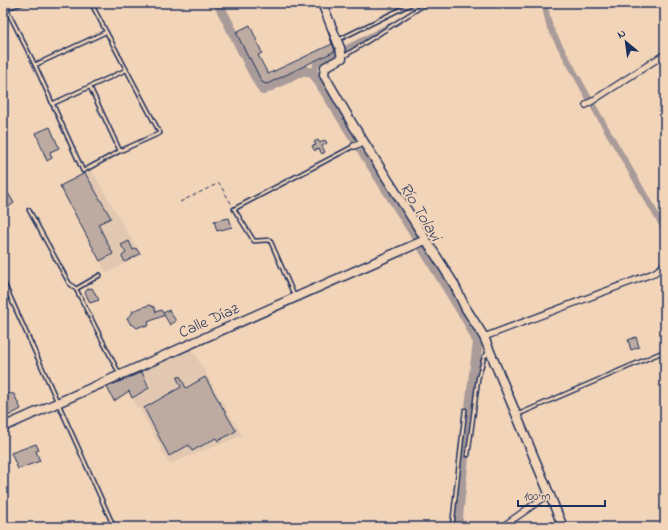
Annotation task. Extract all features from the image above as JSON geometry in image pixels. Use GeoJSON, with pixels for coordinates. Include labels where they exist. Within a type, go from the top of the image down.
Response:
{"type":"FeatureCollection","features":[{"type":"Feature","properties":{"kind":"street"},"geometry":{"type":"LineString","coordinates":[[322,3],[341,50],[325,67],[324,75],[420,242],[454,284],[465,307],[484,337],[563,527]]}},
{"type":"Feature","properties":{"kind":"street"},"geometry":{"type":"LineString","coordinates":[[586,105],[665,54]]}},
{"type":"Feature","properties":{"kind":"street"},"geometry":{"type":"LineString","coordinates":[[354,146],[362,143]]}},
{"type":"Feature","properties":{"kind":"street","name":"Calle Díaz"},"geometry":{"type":"LineString","coordinates":[[3,426],[420,242]]}},
{"type":"Feature","properties":{"kind":"street"},"geometry":{"type":"LineString","coordinates":[[484,337],[654,273],[665,265]]}},
{"type":"Feature","properties":{"kind":"street"},"geometry":{"type":"LineString","coordinates":[[502,527],[549,494]]}},
{"type":"Feature","properties":{"kind":"lane"},"geometry":{"type":"LineString","coordinates":[[23,3],[6,8],[83,170],[120,150],[160,133],[91,3]]}},
{"type":"Feature","properties":{"kind":"lane"},"geometry":{"type":"LineString","coordinates":[[341,50],[413,3]]}},
{"type":"Feature","properties":{"kind":"lane"},"geometry":{"type":"LineString","coordinates":[[341,50],[427,3]]}},
{"type":"Feature","properties":{"kind":"lane"},"geometry":{"type":"LineString","coordinates":[[34,65],[106,32]]}},
{"type":"Feature","properties":{"kind":"lane"},"geometry":{"type":"LineString","coordinates":[[52,104],[126,70]]}},
{"type":"Feature","properties":{"kind":"lane"},"geometry":{"type":"LineString","coordinates":[[90,87],[120,150]]}},
{"type":"Feature","properties":{"kind":"lane"},"geometry":{"type":"LineString","coordinates":[[295,297],[270,240],[254,240],[234,209],[354,146]]}},
{"type":"Feature","properties":{"kind":"lane"},"geometry":{"type":"LineString","coordinates":[[29,210],[69,283],[76,289],[121,375]]}},
{"type":"Feature","properties":{"kind":"lane"},"geometry":{"type":"LineString","coordinates":[[76,289],[100,275]]}},
{"type":"Feature","properties":{"kind":"lane"},"geometry":{"type":"LineString","coordinates":[[3,280],[114,527]]}},
{"type":"Feature","properties":{"kind":"lane"},"geometry":{"type":"LineString","coordinates":[[468,455],[478,379],[484,357],[490,351]]}},
{"type":"Feature","properties":{"kind":"lane"},"geometry":{"type":"LineString","coordinates":[[516,415],[665,351]]}},
{"type":"Feature","properties":{"kind":"lane"},"geometry":{"type":"LineString","coordinates":[[452,527],[465,410]]}},
{"type":"Feature","properties":{"kind":"path"},"geometry":{"type":"LineString","coordinates":[[180,202],[219,183],[234,209]]}},
{"type":"Feature","properties":{"kind":"shaded area"},"geometry":{"type":"Polygon","coordinates":[[[91,169],[140,254],[107,274],[60,186],[91,169]]]}},
{"type":"Feature","properties":{"kind":"shaded area"},"geometry":{"type":"Polygon","coordinates":[[[192,349],[242,436],[169,464],[139,407],[137,408],[123,377],[192,349]]]}},
{"type":"Feature","properties":{"kind":"building"},"geometry":{"type":"Polygon","coordinates":[[[250,25],[262,53],[258,55],[268,74],[332,44],[328,32],[335,51],[267,84],[262,82],[236,32],[250,25]]]}},
{"type":"Feature","properties":{"kind":"building"},"geometry":{"type":"Polygon","coordinates":[[[50,127],[59,148],[50,152],[52,158],[47,161],[36,133],[50,127]]]}},
{"type":"Feature","properties":{"kind":"building"},"geometry":{"type":"Polygon","coordinates":[[[318,140],[320,143],[325,140],[327,143],[322,146],[325,152],[322,154],[319,149],[315,151],[312,146],[316,145],[314,142],[318,140]]]}},
{"type":"Feature","properties":{"kind":"building"},"geometry":{"type":"Polygon","coordinates":[[[85,173],[111,218],[98,224],[113,254],[100,261],[60,186],[85,173]]]}},
{"type":"Feature","properties":{"kind":"building"},"geometry":{"type":"Polygon","coordinates":[[[8,193],[14,203],[3,211],[3,196],[8,193]]]}},
{"type":"Feature","properties":{"kind":"building"},"geometry":{"type":"Polygon","coordinates":[[[229,218],[232,227],[217,231],[214,221],[229,218]]]}},
{"type":"Feature","properties":{"kind":"building"},"geometry":{"type":"Polygon","coordinates":[[[129,241],[133,250],[136,248],[140,254],[125,262],[122,256],[126,253],[121,245],[129,241]]]}},
{"type":"Feature","properties":{"kind":"building"},"geometry":{"type":"Polygon","coordinates":[[[92,288],[99,300],[90,303],[85,292],[92,288]]]}},
{"type":"Feature","properties":{"kind":"building"},"geometry":{"type":"Polygon","coordinates":[[[149,305],[154,307],[156,312],[161,310],[165,315],[148,322],[149,325],[145,327],[144,325],[137,328],[132,324],[131,325],[127,318],[133,313],[132,311],[149,305]]]}},
{"type":"Feature","properties":{"kind":"building"},"geometry":{"type":"Polygon","coordinates":[[[169,310],[176,321],[170,325],[163,313],[169,310]]]}},
{"type":"Feature","properties":{"kind":"building"},"geometry":{"type":"Polygon","coordinates":[[[636,337],[639,347],[631,350],[628,340],[636,337]]]}},
{"type":"Feature","properties":{"kind":"building"},"geometry":{"type":"Polygon","coordinates":[[[142,372],[149,388],[132,398],[129,391],[114,401],[107,387],[142,372]]]}},
{"type":"Feature","properties":{"kind":"building"},"geometry":{"type":"Polygon","coordinates":[[[180,376],[186,388],[205,377],[236,431],[218,441],[216,438],[192,451],[189,445],[169,456],[144,408],[181,387],[177,378],[180,376]]]}},
{"type":"Feature","properties":{"kind":"building"},"geometry":{"type":"Polygon","coordinates":[[[3,393],[14,394],[21,409],[6,417],[5,413],[3,414],[3,393]]]}},
{"type":"Feature","properties":{"kind":"building"},"geometry":{"type":"Polygon","coordinates":[[[36,444],[39,450],[36,451],[40,461],[18,469],[11,453],[36,444]]]}},
{"type":"Feature","properties":{"kind":"waterway","name":"Río Tolavi"},"geometry":{"type":"LineString","coordinates":[[218,3],[263,90],[304,70],[314,74],[404,217],[468,322],[478,342],[457,527]]}},
{"type":"Feature","properties":{"kind":"waterway"},"geometry":{"type":"LineString","coordinates":[[544,3],[550,28],[665,230]]}},
{"type":"Feature","properties":{"kind":"waterway"},"geometry":{"type":"LineString","coordinates":[[314,74],[316,64],[390,26]]}}]}
